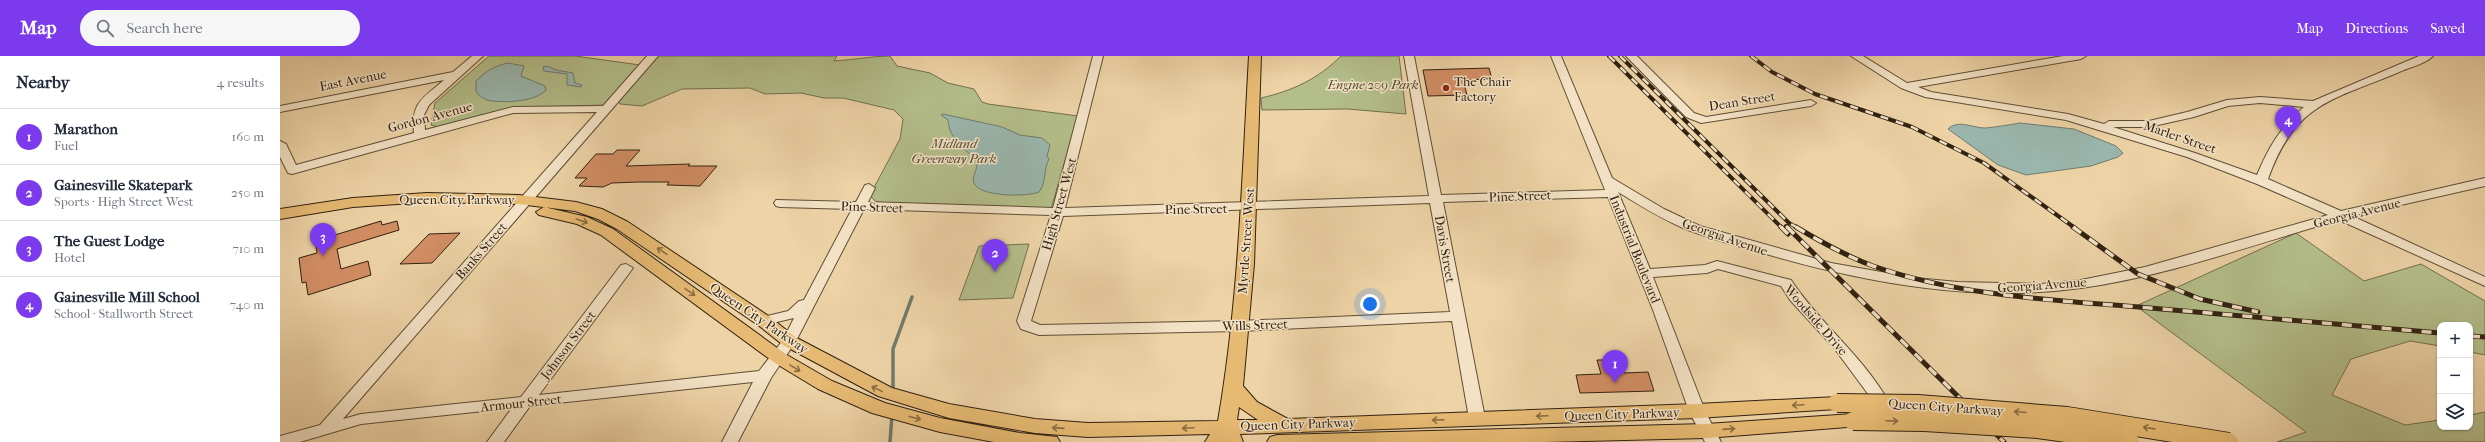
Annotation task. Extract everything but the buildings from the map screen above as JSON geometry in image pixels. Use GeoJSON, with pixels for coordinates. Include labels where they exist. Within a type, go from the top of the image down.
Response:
{"type":"FeatureCollection","features":[{"type":"Feature","properties":{"kind":"main road","name":"Myrtle Street West"},"geometry":{"type":"LineString","coordinates":[[1230,434],[1246,264],[1256,56]]}},
{"type":"Feature","properties":{"kind":"main road","name":"Queen City Parkway"},"geometry":{"type":"LineString","coordinates":[[280,214],[342,204],[403,198],[573,206],[605,216],[621,224],[764,321],[789,342],[885,392],[949,412],[1035,426],[1088,430],[1230,434],[1480,432],[1710,436],[1853,421],[1924,422],[2038,429],[2130,442]]}},
{"type":"Feature","properties":{"kind":"main road","name":"Queen City Parkway"},"geometry":{"type":"LineString","coordinates":[[280,224],[338,213],[397,207],[523,204],[562,215],[607,232],[778,357],[825,385],[879,408],[940,424],[1020,440],[1050,442]]}},
{"type":"Feature","properties":{"kind":"main road"},"geometry":{"type":"LineString","coordinates":[[1234,388],[1250,407],[1280,434]]}},
{"type":"Feature","properties":{"kind":"main road","name":"Queen City Parkway"},"geometry":{"type":"LineString","coordinates":[[1480,432],[1697,411],[1837,403],[1918,404],[2067,416],[2229,442]]}},
{"type":"Feature","properties":{"kind":"main road"},"geometry":{"type":"LineString","coordinates":[[1215,442],[1230,434]]}},
{"type":"Feature","properties":{"kind":"street"},"geometry":{"type":"LineString","coordinates":[[420,135],[417,120],[420,109],[430,98],[478,56]]}},
{"type":"Feature","properties":{"kind":"street","name":"Banks Street"},"geometry":{"type":"LineString","coordinates":[[326,428],[653,56]]}},
{"type":"Feature","properties":{"kind":"street","name":"High Street West"},"geometry":{"type":"LineString","coordinates":[[1052,329],[1038,330],[1026,326],[1024,321],[1058,212],[1098,56]]}},
{"type":"Feature","properties":{"kind":"street","name":"Davis Street"},"geometry":{"type":"LineString","coordinates":[[1409,56],[1480,432]]}},
{"type":"Feature","properties":{"kind":"street","name":"Industrial Boulevard"},"geometry":{"type":"LineString","coordinates":[[1556,56],[1645,273],[1697,411],[1710,436]]}},
{"type":"Feature","properties":{"kind":"street","name":"Dean Street"},"geometry":{"type":"LineString","coordinates":[[1631,56],[1690,115],[1705,121],[1811,103]]}},
{"type":"Feature","properties":{"kind":"street","name":"Marler Street"},"geometry":{"type":"LineString","coordinates":[[1856,56],[1905,86],[1928,95],[2068,117],[2191,155],[2260,181],[2485,282]]}},
{"type":"Feature","properties":{"kind":"street"},"geometry":{"type":"LineString","coordinates":[[1905,86],[2081,56]]}},
{"type":"Feature","properties":{"kind":"street"},"geometry":{"type":"LineString","coordinates":[[2260,181],[2274,146],[2293,121],[2314,104],[2428,56]]}},
{"type":"Feature","properties":{"kind":"street","name":"East Avenue"},"geometry":{"type":"LineString","coordinates":[[280,109],[455,76]]}},
{"type":"Feature","properties":{"kind":"street"},"geometry":{"type":"LineString","coordinates":[[2068,117],[2114,124],[2149,124],[2190,115],[2227,104],[2260,100],[2314,104]]}},
{"type":"Feature","properties":{"kind":"street","name":"Gordon Avenue"},"geometry":{"type":"LineString","coordinates":[[280,144],[292,170],[513,110],[606,109]]}},
{"type":"Feature","properties":{"kind":"street","name":"Georgia Avenue"},"geometry":{"type":"LineString","coordinates":[[1607,180],[1678,221],[1708,233],[1782,255],[1818,264],[1906,280],[1983,289],[2027,289],[2079,284],[2138,274],[2339,216],[2485,182]]}},
{"type":"Feature","properties":{"kind":"street"},"geometry":{"type":"LineString","coordinates":[[730,442],[764,376],[789,342],[809,300],[869,188]]}},
{"type":"Feature","properties":{"kind":"street","name":"Pine Street"},"geometry":{"type":"LineString","coordinates":[[780,203],[1058,212],[1249,207],[1612,193]]}},
{"type":"Feature","properties":{"kind":"street","name":"Woodside Drive"},"geometry":{"type":"LineString","coordinates":[[1645,273],[1707,269],[1717,266],[1786,282],[1795,297],[1839,345],[1876,394]]}},
{"type":"Feature","properties":{"kind":"street","name":"Johnson Street"},"geometry":{"type":"LineString","coordinates":[[495,442],[626,268]]}},
{"type":"Feature","properties":{"kind":"street"},"geometry":{"type":"LineString","coordinates":[[764,321],[793,314],[809,300]]}},
{"type":"Feature","properties":{"kind":"street","name":"Wills Street"},"geometry":{"type":"LineString","coordinates":[[1052,329],[1240,326],[1457,316]]}},
{"type":"Feature","properties":{"kind":"street","name":"Armour Street"},"geometry":{"type":"LineString","coordinates":[[280,442],[361,419],[524,403],[764,376]]}},
{"type":"Feature","properties":{"kind":"green space"},"geometry":{"type":"Polygon","coordinates":[[[489,56],[575,56],[640,65],[603,105],[512,108],[438,127],[431,125],[435,103],[489,56]]]}},
{"type":"Feature","properties":{"kind":"green space","name":"Midland Greenway Park"},"geometry":{"type":"Polygon","coordinates":[[[657,56],[837,56],[834,61],[890,56],[897,66],[930,73],[948,83],[974,89],[982,102],[988,104],[1078,116],[1051,209],[881,204],[875,201],[870,195],[900,139],[903,119],[894,110],[843,98],[824,98],[801,93],[765,94],[750,88],[682,89],[642,106],[620,104],[618,101],[657,56]]]}},
{"type":"Feature","properties":{"kind":"green space","name":"Engine 209 Park"},"geometry":{"type":"Polygon","coordinates":[[[1341,56],[1399,56],[1406,114],[1348,109],[1262,110],[1261,98],[1294,88],[1314,78],[1341,56]]]}},
{"type":"Feature","properties":{"kind":"green space"},"geometry":{"type":"Polygon","coordinates":[[[2296,233],[2364,281],[2421,264],[2485,301],[2485,355],[2473,353],[2473,322],[2437,322],[2437,346],[2410,341],[2351,359],[2332,395],[2405,425],[2437,420],[2437,430],[2473,430],[2473,414],[2485,412],[2485,442],[2277,442],[2306,432],[2136,306],[2296,233]]]}},
{"type":"Feature","properties":{"kind":"green space"},"geometry":{"type":"Polygon","coordinates":[[[1029,244],[1013,298],[959,300],[979,246],[1029,244]]]}},
{"type":"Feature","properties":{"kind":"water"},"geometry":{"type":"Polygon","coordinates":[[[508,63],[524,66],[521,76],[545,86],[546,90],[536,97],[506,102],[488,100],[476,92],[476,81],[480,77],[494,67],[508,63]]]}},
{"type":"Feature","properties":{"kind":"water"},"geometry":{"type":"Polygon","coordinates":[[[547,66],[556,70],[573,73],[575,83],[582,85],[581,87],[567,85],[567,74],[544,71],[543,67],[547,66]]]}},
{"type":"Feature","properties":{"kind":"water"},"geometry":{"type":"Polygon","coordinates":[[[943,114],[1002,127],[1020,135],[1042,138],[1050,145],[1047,156],[1049,159],[1043,184],[1039,192],[1024,195],[1004,195],[978,188],[973,181],[977,168],[977,162],[955,139],[949,128],[948,120],[941,115],[943,114]]]}},
{"type":"Feature","properties":{"kind":"water"},"geometry":{"type":"Polygon","coordinates":[[[2020,123],[2074,129],[2116,146],[2123,153],[2118,157],[2091,166],[2026,175],[1998,165],[1948,129],[1952,126],[1961,124],[1985,128],[2020,123]]]}},
{"type":"Feature","properties":{"kind":"waterway"},"geometry":{"type":"LineString","coordinates":[[893,392],[893,349],[912,297]]}},
{"type":"Feature","properties":{"kind":"waterway"},"geometry":{"type":"LineString","coordinates":[[890,442],[892,415]]}},
{"type":"Feature","properties":{"kind":"railway"},"geometry":{"type":"LineString","coordinates":[[1609,56],[1782,228]]}},
{"type":"Feature","properties":{"kind":"railway"},"geometry":{"type":"LineString","coordinates":[[1620,56],[1789,223],[1798,228]]}},
{"type":"Feature","properties":{"kind":"railway"},"geometry":{"type":"LineString","coordinates":[[1751,56],[1772,72],[1815,94],[1912,127],[1984,163],[2075,228]]}},
{"type":"Feature","properties":{"kind":"railway"},"geometry":{"type":"LineString","coordinates":[[1787,227],[2004,442]]}},
{"type":"Feature","properties":{"kind":"railway"},"geometry":{"type":"LineString","coordinates":[[1796,227],[1853,258],[1873,266],[1941,285],[1975,291],[2010,296],[2437,333]]}},
{"type":"Feature","properties":{"kind":"railway"},"geometry":{"type":"LineString","coordinates":[[2073,227],[2138,274],[2200,299],[2258,312]]}},
{"type":"Feature","properties":{"kind":"railway"},"geometry":{"type":"LineString","coordinates":[[1782,228],[1788,234]]}},
{"type":"Feature","properties":{"kind":"railway"},"geometry":{"type":"LineString","coordinates":[[2473,336],[2485,337]]}},
{"type":"Feature","properties":{"kind":"place","name":"The Chair Factory"},"geometry":{"type":"Point","coordinates":[1446,88]}},
{"type":"Feature","properties":{"kind":"place","name":"Gainesville Mill School"},"geometry":{"type":"Point","coordinates":[2288,139]}},
{"type":"Feature","properties":{"kind":"place","name":"The Guest Lodge"},"geometry":{"type":"Point","coordinates":[323,256]}},
{"type":"Feature","properties":{"kind":"place","name":"Gainesville Skatepark"},"geometry":{"type":"Point","coordinates":[995,272]}},
{"type":"Feature","properties":{"kind":"place","name":"Marathon"},"geometry":{"type":"Point","coordinates":[1615,383]}}]}
